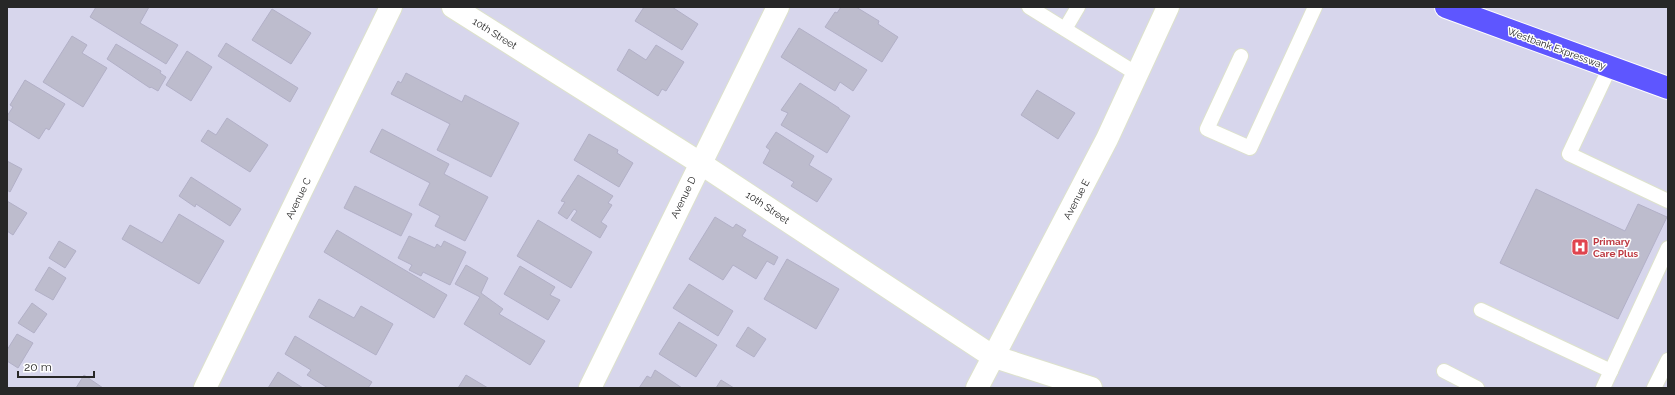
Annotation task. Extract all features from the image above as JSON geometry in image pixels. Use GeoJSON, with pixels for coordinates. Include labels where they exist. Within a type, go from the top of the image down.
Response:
{"type":"FeatureCollection","features":[{"type":"Feature","properties":{"kind":"highway","name":"Westbank Expressway"},"geometry":{"type":"LineString","coordinates":[[1446,7],[1668,88]]}},
{"type":"Feature","properties":{"kind":"street","name":"Avenue C"},"geometry":{"type":"LineString","coordinates":[[205,388],[391,7]]}},
{"type":"Feature","properties":{"kind":"street","name":"10th Street"},"geometry":{"type":"LineString","coordinates":[[453,7],[700,163],[992,356],[1092,388]]}},
{"type":"Feature","properties":{"kind":"street","name":"Avenue D"},"geometry":{"type":"LineString","coordinates":[[590,388],[778,7]]}},
{"type":"Feature","properties":{"kind":"street","name":"Avenue E"},"geometry":{"type":"LineString","coordinates":[[977,388],[992,356],[1107,139],[1168,7]]}},
{"type":"Feature","properties":{"kind":"lane"},"geometry":{"type":"LineString","coordinates":[[1029,7],[1137,74]]}},
{"type":"Feature","properties":{"kind":"lane"},"geometry":{"type":"LineString","coordinates":[[1065,29],[1078,7]]}},
{"type":"Feature","properties":{"kind":"lane"},"geometry":{"type":"LineString","coordinates":[[1241,56],[1207,128],[1250,148],[1315,7]]}},
{"type":"Feature","properties":{"kind":"lane"},"geometry":{"type":"LineString","coordinates":[[1610,67],[1569,154],[1668,201]]}},
{"type":"Feature","properties":{"kind":"lane"},"geometry":{"type":"LineString","coordinates":[[1603,388],[1668,248]]}},
{"type":"Feature","properties":{"kind":"lane"},"geometry":{"type":"LineString","coordinates":[[1481,310],[1611,371]]}},
{"type":"Feature","properties":{"kind":"lane"},"geometry":{"type":"LineString","coordinates":[[1654,388],[1667,365]]}},
{"type":"Feature","properties":{"kind":"lane"},"geometry":{"type":"LineString","coordinates":[[1444,371],[1477,388]]}},
{"type":"Feature","properties":{"kind":"building"},"geometry":{"type":"Polygon","coordinates":[[[96,7],[149,7],[140,23],[178,45],[166,64],[90,17],[96,7]]]}},
{"type":"Feature","properties":{"kind":"building"},"geometry":{"type":"Polygon","coordinates":[[[644,7],[672,7],[698,24],[682,50],[635,21],[644,7]]]}},
{"type":"Feature","properties":{"kind":"building"},"geometry":{"type":"Polygon","coordinates":[[[841,7],[856,7],[879,21],[878,24],[898,37],[882,62],[825,27],[835,12],[837,13],[841,7]]]}},
{"type":"Feature","properties":{"kind":"building"},"geometry":{"type":"Polygon","coordinates":[[[272,9],[311,33],[291,64],[252,40],[272,9]]]}},
{"type":"Feature","properties":{"kind":"building"},"geometry":{"type":"Polygon","coordinates":[[[799,28],[867,70],[853,91],[840,82],[835,91],[781,57],[799,28]]]}},
{"type":"Feature","properties":{"kind":"building"},"geometry":{"type":"Polygon","coordinates":[[[72,36],[87,45],[82,53],[107,68],[83,107],[43,82],[72,36]]]}},
{"type":"Feature","properties":{"kind":"building"},"geometry":{"type":"Polygon","coordinates":[[[226,43],[298,88],[290,102],[218,56],[226,43]]]}},
{"type":"Feature","properties":{"kind":"building"},"geometry":{"type":"Polygon","coordinates":[[[116,44],[161,71],[160,73],[166,77],[158,91],[151,87],[150,88],[107,59],[116,44]]]}},
{"type":"Feature","properties":{"kind":"building"},"geometry":{"type":"Polygon","coordinates":[[[656,45],[684,62],[666,91],[662,89],[658,96],[617,70],[629,49],[646,60],[656,45]]]}},
{"type":"Feature","properties":{"kind":"building"},"geometry":{"type":"Polygon","coordinates":[[[187,51],[212,67],[191,101],[166,85],[187,51]]]}},
{"type":"Feature","properties":{"kind":"building"},"geometry":{"type":"Polygon","coordinates":[[[406,73],[462,102],[465,95],[519,123],[491,177],[437,150],[450,124],[391,94],[398,81],[401,83],[406,73]]]}},
{"type":"Feature","properties":{"kind":"building"},"geometry":{"type":"Polygon","coordinates":[[[25,80],[65,104],[49,130],[46,128],[39,139],[7,119],[7,116],[13,107],[10,105],[25,80]]]}},
{"type":"Feature","properties":{"kind":"building"},"geometry":{"type":"Polygon","coordinates":[[[800,83],[850,116],[827,153],[781,125],[788,113],[781,110],[800,83]]]}},
{"type":"Feature","properties":{"kind":"building"},"geometry":{"type":"Polygon","coordinates":[[[1037,90],[1075,113],[1058,139],[1021,115],[1037,90]]]}},
{"type":"Feature","properties":{"kind":"building"},"geometry":{"type":"Polygon","coordinates":[[[227,118],[268,145],[250,172],[201,141],[208,130],[216,135],[227,118]]]}},
{"type":"Feature","properties":{"kind":"building"},"geometry":{"type":"Polygon","coordinates":[[[382,129],[449,164],[444,174],[488,197],[465,241],[435,226],[440,216],[419,205],[430,183],[370,152],[382,129]]]}},
{"type":"Feature","properties":{"kind":"building"},"geometry":{"type":"Polygon","coordinates":[[[776,132],[814,156],[809,165],[832,179],[817,202],[791,186],[794,182],[763,163],[770,150],[766,147],[776,132]]]}},
{"type":"Feature","properties":{"kind":"building"},"geometry":{"type":"Polygon","coordinates":[[[589,134],[618,150],[617,153],[633,163],[619,187],[574,160],[589,134]]]}},
{"type":"Feature","properties":{"kind":"building"},"geometry":{"type":"Polygon","coordinates":[[[7,161],[22,169],[10,192],[7,190],[7,161]]]}},
{"type":"Feature","properties":{"kind":"building"},"geometry":{"type":"Polygon","coordinates":[[[578,175],[613,196],[608,203],[612,205],[601,222],[607,226],[600,238],[571,220],[577,211],[574,209],[567,219],[558,213],[565,202],[561,201],[578,175]]]}},
{"type":"Feature","properties":{"kind":"building"},"geometry":{"type":"Polygon","coordinates":[[[191,177],[241,209],[230,226],[196,204],[195,207],[179,196],[191,177]]]}},
{"type":"Feature","properties":{"kind":"building"},"geometry":{"type":"Polygon","coordinates":[[[355,186],[412,214],[401,236],[344,208],[355,186]]]}},
{"type":"Feature","properties":{"kind":"building","name":"Primary Care Plus"},"geometry":{"type":"Polygon","coordinates":[[[1536,189],[1625,231],[1638,204],[1667,217],[1618,319],[1500,263],[1536,189]]]}},
{"type":"Feature","properties":{"kind":"building"},"geometry":{"type":"Polygon","coordinates":[[[7,201],[27,213],[13,235],[7,231],[7,201]]]}},
{"type":"Feature","properties":{"kind":"building"},"geometry":{"type":"Polygon","coordinates":[[[179,214],[224,241],[199,284],[122,239],[130,225],[162,243],[179,214]]]}},
{"type":"Feature","properties":{"kind":"building"},"geometry":{"type":"Polygon","coordinates":[[[715,217],[733,228],[736,224],[746,230],[742,236],[778,257],[774,265],[767,261],[756,279],[733,265],[723,280],[689,259],[715,217]]]}},
{"type":"Feature","properties":{"kind":"building"},"geometry":{"type":"Polygon","coordinates":[[[538,220],[592,252],[571,288],[517,256],[538,220]]]}},
{"type":"Feature","properties":{"kind":"building"},"geometry":{"type":"Polygon","coordinates":[[[337,230],[447,295],[434,318],[324,252],[337,230]]]}},
{"type":"Feature","properties":{"kind":"building"},"geometry":{"type":"Polygon","coordinates":[[[409,236],[435,248],[437,244],[441,247],[444,241],[466,252],[450,285],[423,272],[421,276],[409,270],[412,265],[398,258],[409,236]]]}},
{"type":"Feature","properties":{"kind":"building"},"geometry":{"type":"Polygon","coordinates":[[[59,241],[76,251],[65,268],[49,258],[59,241]]]}},
{"type":"Feature","properties":{"kind":"building"},"geometry":{"type":"Polygon","coordinates":[[[787,259],[839,289],[816,329],[764,299],[787,259]]]}},
{"type":"Feature","properties":{"kind":"building"},"geometry":{"type":"Polygon","coordinates":[[[466,265],[488,278],[481,293],[503,309],[499,314],[545,341],[530,365],[464,324],[480,297],[455,284],[466,265]]]}},
{"type":"Feature","properties":{"kind":"building"},"geometry":{"type":"Polygon","coordinates":[[[520,266],[555,287],[550,295],[560,300],[548,320],[504,294],[520,266]]]}},
{"type":"Feature","properties":{"kind":"building"},"geometry":{"type":"Polygon","coordinates":[[[49,267],[66,278],[53,300],[35,290],[49,267]]]}},
{"type":"Feature","properties":{"kind":"building"},"geometry":{"type":"Polygon","coordinates":[[[689,284],[733,311],[718,336],[673,308],[689,284]]]}},
{"type":"Feature","properties":{"kind":"building"},"geometry":{"type":"Polygon","coordinates":[[[319,299],[354,318],[361,306],[393,324],[376,355],[309,317],[319,299]]]}},
{"type":"Feature","properties":{"kind":"building"},"geometry":{"type":"Polygon","coordinates":[[[32,303],[47,314],[34,333],[18,323],[32,303]]]}},
{"type":"Feature","properties":{"kind":"building"},"geometry":{"type":"Polygon","coordinates":[[[679,322],[717,345],[696,377],[659,354],[679,322]]]}},
{"type":"Feature","properties":{"kind":"building"},"geometry":{"type":"Polygon","coordinates":[[[748,327],[766,339],[754,357],[736,346],[748,327]]]}},
{"type":"Feature","properties":{"kind":"building"},"geometry":{"type":"Polygon","coordinates":[[[17,334],[33,343],[18,368],[7,361],[7,350],[17,334]]]}},
{"type":"Feature","properties":{"kind":"building"},"geometry":{"type":"Polygon","coordinates":[[[295,336],[372,382],[368,388],[328,388],[307,375],[311,370],[285,354],[295,336]]]}},
{"type":"Feature","properties":{"kind":"building"},"geometry":{"type":"Polygon","coordinates":[[[655,370],[682,388],[639,388],[647,376],[651,378],[655,370]]]}},
{"type":"Feature","properties":{"kind":"building"},"geometry":{"type":"Polygon","coordinates":[[[278,372],[303,388],[268,388],[278,372]]]}},
{"type":"Feature","properties":{"kind":"building"},"geometry":{"type":"Polygon","coordinates":[[[84,375],[103,388],[76,388],[84,375]]]}},
{"type":"Feature","properties":{"kind":"building"},"geometry":{"type":"Polygon","coordinates":[[[466,375],[488,388],[458,388],[466,375]]]}},
{"type":"Feature","properties":{"kind":"building"},"geometry":{"type":"Polygon","coordinates":[[[721,380],[734,388],[716,388],[721,380]]]}},
{"type":"Feature","properties":{"kind":"place","name":"Primary Care Plus"},"geometry":{"type":"Point","coordinates":[1580,247]}}]}
